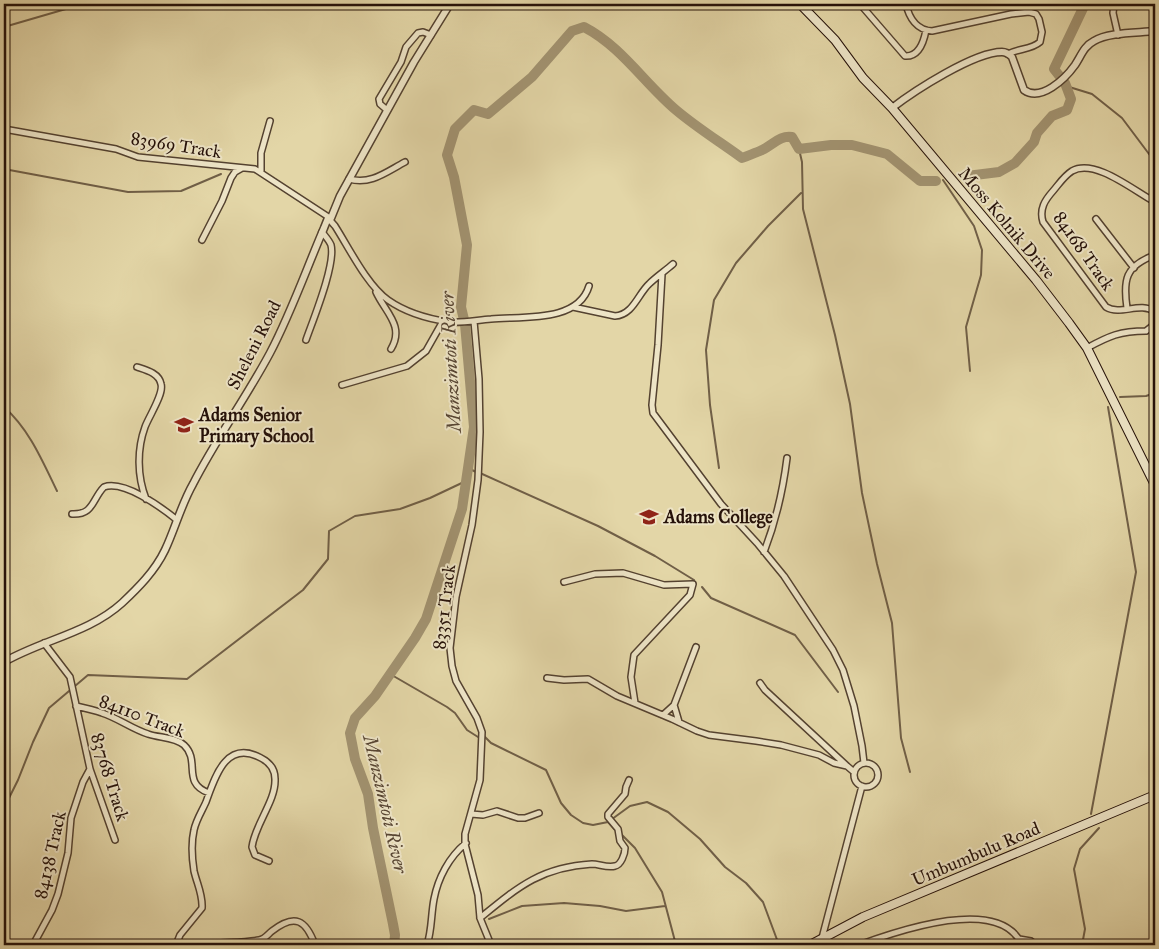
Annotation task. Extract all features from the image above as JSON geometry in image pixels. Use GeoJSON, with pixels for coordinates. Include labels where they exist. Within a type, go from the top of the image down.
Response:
{"type":"FeatureCollection","features":[{"type":"Feature","properties":{"kind":"main road","name":"Moss Kolnik Drive"},"geometry":{"type":"LineString","coordinates":[[800,4],[835,40],[863,78],[892,108],[1036,280],[1087,348],[1155,485]]}},
{"type":"Feature","properties":{"kind":"main road","name":"Umbumbulu Road"},"geometry":{"type":"LineString","coordinates":[[810,945],[824,942],[863,917],[1155,795]]}},
{"type":"Feature","properties":{"kind":"street","name":"Sheleni Road"},"geometry":{"type":"LineString","coordinates":[[4,662],[87,625],[121,604],[156,565],[201,469],[246,396],[270,352],[322,232],[349,179],[387,110],[450,4]]}},
{"type":"Feature","properties":{"kind":"street"},"geometry":{"type":"LineString","coordinates":[[860,4],[905,56],[911,56],[918,50],[923,43],[926,30]]}},
{"type":"Feature","properties":{"kind":"street"},"geometry":{"type":"LineString","coordinates":[[906,4],[911,19],[926,30],[938,31],[1020,13],[1029,12],[1036,14],[1042,32],[1040,42],[1033,47],[1015,50],[1008,54]]}},
{"type":"Feature","properties":{"kind":"street"},"geometry":{"type":"LineString","coordinates":[[1114,4],[1113,13],[1118,35]]}},
{"type":"Feature","properties":{"kind":"street"},"geometry":{"type":"LineString","coordinates":[[892,108],[955,68],[990,54],[1002,52],[1012,57],[1024,90],[1039,94],[1052,87],[1067,75],[1089,44],[1098,39],[1155,31]]}},
{"type":"Feature","properties":{"kind":"street"},"geometry":{"type":"LineString","coordinates":[[387,110],[380,104],[379,99],[401,62],[406,47],[418,33],[423,32],[431,35]]}},
{"type":"Feature","properties":{"kind":"street"},"geometry":{"type":"LineString","coordinates":[[261,172],[261,153],[270,121]]}},
{"type":"Feature","properties":{"kind":"street","name":"83969 Track"},"geometry":{"type":"LineString","coordinates":[[4,129],[116,149],[138,157],[255,169],[330,218]]}},
{"type":"Feature","properties":{"kind":"street"},"geometry":{"type":"LineString","coordinates":[[349,179],[359,182],[374,179],[404,162]]}},
{"type":"Feature","properties":{"kind":"street"},"geometry":{"type":"LineString","coordinates":[[202,240],[222,201],[231,178],[235,172],[242,168]]}},
{"type":"Feature","properties":{"kind":"street","name":"84168 Track"},"geometry":{"type":"LineString","coordinates":[[1155,202],[1109,175],[1092,168],[1081,168],[1066,175],[1047,198],[1042,210],[1045,224],[1104,305],[1114,310],[1145,308],[1155,312]]}},
{"type":"Feature","properties":{"kind":"street"},"geometry":{"type":"LineString","coordinates":[[330,218],[381,294],[398,307],[443,321],[457,322],[551,315],[573,307],[584,298],[589,286]]}},
{"type":"Feature","properties":{"kind":"street"},"geometry":{"type":"LineString","coordinates":[[1096,219],[1134,268]]}},
{"type":"Feature","properties":{"kind":"street"},"geometry":{"type":"LineString","coordinates":[[306,340],[328,274],[332,256],[331,246],[322,232]]}},
{"type":"Feature","properties":{"kind":"street"},"geometry":{"type":"LineString","coordinates":[[1127,308],[1126,280],[1134,268],[1155,255]]}},
{"type":"Feature","properties":{"kind":"street"},"geometry":{"type":"LineString","coordinates":[[573,307],[616,316],[621,315],[635,303],[649,283],[673,264]]}},
{"type":"Feature","properties":{"kind":"street"},"geometry":{"type":"LineString","coordinates":[[662,274],[652,405],[653,413],[721,504],[764,552],[795,593],[832,650],[843,670],[859,727],[864,763]]}},
{"type":"Feature","properties":{"kind":"street"},"geometry":{"type":"LineString","coordinates":[[375,287],[394,324],[397,339],[391,349]]}},
{"type":"Feature","properties":{"kind":"street"},"geometry":{"type":"LineString","coordinates":[[342,384],[407,366],[426,351],[443,321]]}},
{"type":"Feature","properties":{"kind":"street","name":"83351 Track"},"geometry":{"type":"LineString","coordinates":[[471,321],[479,379],[480,432],[477,486],[472,525],[456,597],[450,648],[456,681],[477,718],[482,732],[480,780],[465,844],[478,895],[480,918],[491,945]]}},
{"type":"Feature","properties":{"kind":"street"},"geometry":{"type":"LineString","coordinates":[[1087,348],[1117,333],[1128,331],[1146,332],[1155,324]]}},
{"type":"Feature","properties":{"kind":"street"},"geometry":{"type":"LineString","coordinates":[[137,367],[154,374],[162,385],[142,437],[139,478],[146,499]]}},
{"type":"Feature","properties":{"kind":"street"},"geometry":{"type":"LineString","coordinates":[[764,552],[773,530],[780,503],[787,458]]}},
{"type":"Feature","properties":{"kind":"street"},"geometry":{"type":"LineString","coordinates":[[72,514],[83,514],[89,510],[100,491],[110,485],[116,485],[146,499],[177,520]]}},
{"type":"Feature","properties":{"kind":"street"},"geometry":{"type":"LineString","coordinates":[[564,582],[595,574],[622,573],[664,585],[693,584],[690,595],[634,655],[631,677],[635,702]]}},
{"type":"Feature","properties":{"kind":"street","name":"83768 Track"},"geometry":{"type":"LineString","coordinates":[[44,643],[70,677],[90,769],[115,840]]}},
{"type":"Feature","properties":{"kind":"street"},"geometry":{"type":"LineString","coordinates":[[663,715],[674,705],[696,648]]}},
{"type":"Feature","properties":{"kind":"street"},"geometry":{"type":"LineString","coordinates":[[547,678],[564,680],[588,679],[617,696],[635,702],[649,710],[709,735],[756,740],[781,745],[818,755],[834,763],[847,766]]}},
{"type":"Feature","properties":{"kind":"street"},"geometry":{"type":"LineString","coordinates":[[760,683],[765,690],[854,772],[856,782],[862,786],[872,786],[878,778],[878,771],[874,765],[864,763],[858,766],[854,772]]}},
{"type":"Feature","properties":{"kind":"street"},"geometry":{"type":"LineString","coordinates":[[674,705],[679,722]]}},
{"type":"Feature","properties":{"kind":"street","name":"84110 Track"},"geometry":{"type":"LineString","coordinates":[[76,706],[102,713],[146,734],[182,743],[191,758],[195,784],[200,790],[209,793]]}},
{"type":"Feature","properties":{"kind":"street"},"geometry":{"type":"LineString","coordinates":[[176,945],[180,935],[202,908],[202,894],[195,872],[192,844],[196,823],[222,764],[240,754],[254,755],[270,765],[274,772],[275,784],[252,847],[255,856],[269,861]]}},
{"type":"Feature","properties":{"kind":"street","name":"84138 Track"},"geometry":{"type":"LineString","coordinates":[[33,945],[52,910],[58,894],[68,853],[71,818],[83,782],[90,769]]}},
{"type":"Feature","properties":{"kind":"street"},"geometry":{"type":"LineString","coordinates":[[480,918],[541,874],[560,868],[593,864],[615,866],[619,864],[625,848],[620,841],[618,829],[608,814],[626,794],[626,786],[629,780]]}},
{"type":"Feature","properties":{"kind":"street"},"geometry":{"type":"LineString","coordinates":[[824,942],[862,786]]}},
{"type":"Feature","properties":{"kind":"street"},"geometry":{"type":"LineString","coordinates":[[471,814],[483,815],[497,812],[525,818],[539,813]]}},
{"type":"Feature","properties":{"kind":"street"},"geometry":{"type":"LineString","coordinates":[[427,945],[434,900],[442,873],[450,859],[466,842]]}},
{"type":"Feature","properties":{"kind":"street"},"geometry":{"type":"LineString","coordinates":[[859,945],[896,932],[953,920],[970,919],[993,921],[1009,928],[1022,945]]}},
{"type":"Feature","properties":{"kind":"street"},"geometry":{"type":"LineString","coordinates":[[200,945],[260,940],[278,927],[289,922],[295,922],[303,923],[315,945]]}},
{"type":"Feature","properties":{"kind":"street"},"geometry":{"type":"LineString","coordinates":[[1019,939],[1031,941],[1036,945]]}},
{"type":"Feature","properties":{"kind":"waterway"},"geometry":{"type":"LineString","coordinates":[[4,27],[83,4]]}},
{"type":"Feature","properties":{"kind":"waterway","name":"Manzimtoti River"},"geometry":{"type":"LineString","coordinates":[[967,176],[999,172],[1015,163],[1034,142],[1037,133],[1052,116],[1067,110],[1071,99],[1065,83],[1054,69],[1085,4]]}},
{"type":"Feature","properties":{"kind":"waterway","name":"Manzimtoti River"},"geometry":{"type":"LineString","coordinates":[[394,945],[395,935],[368,794],[355,759],[350,733],[355,718],[375,696],[426,619],[462,509],[474,427],[465,324],[461,307],[467,245],[454,177],[447,155],[455,129],[474,110],[488,114],[532,77],[572,31],[584,27],[610,44],[676,110],[742,158],[762,150],[784,137],[792,137],[799,149],[831,145],[852,145],[887,154],[920,181],[936,181]]}},
{"type":"Feature","properties":{"kind":"waterway"},"geometry":{"type":"LineString","coordinates":[[1066,86],[1092,94],[1122,118],[1155,162]]}},
{"type":"Feature","properties":{"kind":"waterway"},"geometry":{"type":"LineString","coordinates":[[799,149],[802,162],[803,209],[835,335],[850,404],[862,493],[892,623],[901,738],[910,772]]}},
{"type":"Feature","properties":{"kind":"waterway"},"geometry":{"type":"LineString","coordinates":[[4,169],[128,192],[181,191],[221,174]]}},
{"type":"Feature","properties":{"kind":"waterway"},"geometry":{"type":"LineString","coordinates":[[943,180],[974,226],[982,250],[981,275],[966,327],[970,371]]}},
{"type":"Feature","properties":{"kind":"waterway"},"geometry":{"type":"LineString","coordinates":[[719,468],[710,405],[706,350],[714,300],[736,263],[768,226],[801,193]]}},
{"type":"Feature","properties":{"kind":"waterway"},"geometry":{"type":"LineString","coordinates":[[1120,397],[1146,396],[1155,393]]}},
{"type":"Feature","properties":{"kind":"waterway"},"geometry":{"type":"LineString","coordinates":[[4,407],[28,435],[57,491]]}},
{"type":"Feature","properties":{"kind":"waterway"},"geometry":{"type":"LineString","coordinates":[[1091,814],[1136,572],[1108,407]]}},
{"type":"Feature","properties":{"kind":"waterway"},"geometry":{"type":"LineString","coordinates":[[468,468],[476,472]]}},
{"type":"Feature","properties":{"kind":"waterway"},"geometry":{"type":"LineString","coordinates":[[480,473],[598,526],[655,556],[694,580]]}},
{"type":"Feature","properties":{"kind":"waterway"},"geometry":{"type":"LineString","coordinates":[[4,808],[49,708],[88,675],[187,679],[303,590],[328,559],[329,531],[355,516],[400,509],[430,498],[466,481]]}},
{"type":"Feature","properties":{"kind":"waterway"},"geometry":{"type":"LineString","coordinates":[[702,587],[711,598],[795,635],[838,692]]}},
{"type":"Feature","properties":{"kind":"waterway"},"geometry":{"type":"LineString","coordinates":[[390,674],[447,707],[455,713],[467,730],[478,737]]}},
{"type":"Feature","properties":{"kind":"waterway"},"geometry":{"type":"LineString","coordinates":[[484,736],[491,743],[546,770],[561,803],[571,815],[583,823],[593,825],[608,822],[617,832]]}},
{"type":"Feature","properties":{"kind":"waterway"},"geometry":{"type":"LineString","coordinates":[[608,822],[630,806],[647,802],[668,812],[700,839],[725,867],[746,883],[763,902],[779,945]]}},
{"type":"Feature","properties":{"kind":"waterway"},"geometry":{"type":"LineString","coordinates":[[1082,945],[1085,929],[1074,869],[1080,849],[1099,828]]}},
{"type":"Feature","properties":{"kind":"waterway"},"geometry":{"type":"LineString","coordinates":[[621,834],[635,848],[662,892],[676,945]]}},
{"type":"Feature","properties":{"kind":"waterway"},"geometry":{"type":"LineString","coordinates":[[489,919],[522,906],[564,903],[600,906],[626,911],[665,906]]}},
{"type":"Feature","properties":{"kind":"place","name":"Adams Senior Primary School"},"geometry":{"type":"Point","coordinates":[184,425]}},
{"type":"Feature","properties":{"kind":"place","name":"Adams College"},"geometry":{"type":"Point","coordinates":[649,517]}}]}
